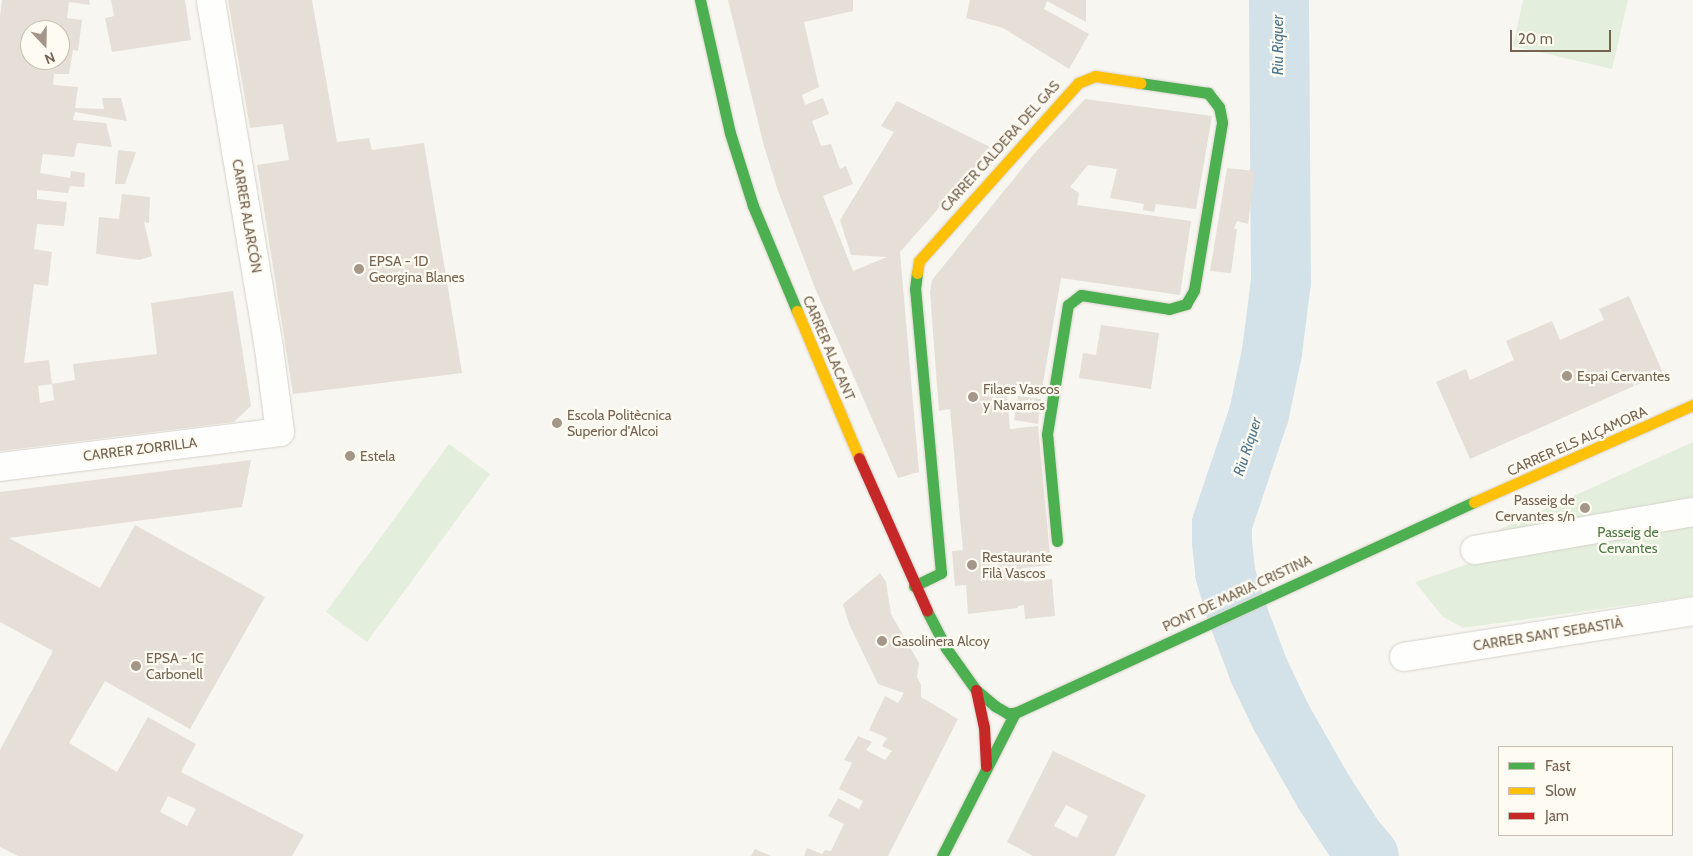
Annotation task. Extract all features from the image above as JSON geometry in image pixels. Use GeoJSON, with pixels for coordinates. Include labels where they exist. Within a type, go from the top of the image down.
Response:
{"type":"FeatureCollection","features":[{"type":"Feature","properties":{"kind":"main road","name":"CARRER ALACANT"},"geometry":{"type":"LineString","coordinates":[[700,0],[730,133],[753,206],[914,586],[946,648],[962,673],[976,690],[995,706],[1007,713],[1015,713]]}},
{"type":"Feature","properties":{"kind":"main road","name":"CARRER CALDERA DEL GAS"},"geometry":{"type":"LineString","coordinates":[[914,586],[941,573],[915,288],[919,262],[1078,84],[1094,76],[1208,93],[1219,107],[1222,122],[1194,290],[1186,304],[1170,309],[1080,295],[1068,305],[1047,434],[1057,541]]}},
{"type":"Feature","properties":{"kind":"main road","name":"CARRER ELS ALÇAMORA"},"geometry":{"type":"LineString","coordinates":[[1472,504],[1693,405]]}},
{"type":"Feature","properties":{"kind":"main road","name":"PONT DE MARIA CRISTINA"},"geometry":{"type":"LineString","coordinates":[[1015,713],[1360,553],[1472,504]]}},
{"type":"Feature","properties":{"kind":"main road","name":"CARRER ALACANT"},"geometry":{"type":"LineString","coordinates":[[976,690],[984,727],[985,770]]}},
{"type":"Feature","properties":{"kind":"main road"},"geometry":{"type":"LineString","coordinates":[[942,856],[1015,713]]}},
{"type":"Feature","properties":{"kind":"street","name":"CARRER ALARCÓN"},"geometry":{"type":"LineString","coordinates":[[211,0],[269,348],[280,432]]}},
{"type":"Feature","properties":{"kind":"street","name":"CARRER ZORRILLA"},"geometry":{"type":"LineString","coordinates":[[0,467],[280,432]]}},
{"type":"Feature","properties":{"kind":"street"},"geometry":{"type":"LineString","coordinates":[[1475,550],[1693,512]]}},
{"type":"Feature","properties":{"kind":"street","name":"CARRER SANT SEBASTIÀ"},"geometry":{"type":"LineString","coordinates":[[1404,657],[1693,611]]}},
{"type":"Feature","properties":{"kind":"green space"},"geometry":{"type":"Polygon","coordinates":[[[1523,0],[1628,0],[1612,69],[1513,46],[1523,0]]]}},
{"type":"Feature","properties":{"kind":"green space","name":"Passeig de Cervantes"},"geometry":{"type":"Polygon","coordinates":[[[1693,442],[1693,596],[1463,628],[1442,616],[1415,582],[1477,561],[1474,541],[1693,442]]]}},
{"type":"Feature","properties":{"kind":"green space"},"geometry":{"type":"Polygon","coordinates":[[[449,444],[490,474],[367,642],[326,612],[449,444]]]}},
{"type":"Feature","properties":{"kind":"building"},"geometry":{"type":"Polygon","coordinates":[[[2,0],[89,0],[90,5],[69,2],[67,18],[82,20],[78,51],[73,50],[70,68],[70,20],[20,20],[20,70],[70,70],[69,74],[54,74],[53,85],[78,87],[75,108],[104,109],[102,98],[121,98],[127,121],[75,112],[73,120],[106,123],[112,147],[77,143],[74,157],[43,154],[40,173],[70,178],[71,171],[85,173],[84,187],[70,186],[68,193],[37,190],[37,199],[67,202],[64,226],[37,224],[34,249],[52,252],[48,286],[34,284],[24,363],[49,360],[52,384],[75,380],[73,364],[157,354],[151,303],[233,291],[251,406],[234,422],[0,451],[0,18],[2,0]],[[52,384],[38,386],[40,403],[54,400],[52,384]]]}},
{"type":"Feature","properties":{"kind":"building"},"geometry":{"type":"Polygon","coordinates":[[[111,0],[185,0],[191,40],[112,52],[105,18],[114,16],[111,0]]]}},
{"type":"Feature","properties":{"kind":"building","name":"EPSA - 1D Georgina Blanes"},"geometry":{"type":"Polygon","coordinates":[[[228,0],[312,0],[337,142],[369,138],[372,150],[424,143],[462,373],[293,394],[257,165],[289,160],[283,124],[250,128],[228,0]]]}},
{"type":"Feature","properties":{"kind":"building"},"geometry":{"type":"Polygon","coordinates":[[[728,0],[853,0],[853,11],[804,22],[819,87],[802,95],[805,105],[823,98],[829,114],[812,121],[821,146],[831,144],[840,169],[846,166],[853,184],[823,196],[853,271],[887,257],[851,255],[840,220],[894,132],[881,126],[897,101],[992,148],[900,252],[919,472],[898,478],[815,288],[778,191],[764,146],[728,0]]]}},
{"type":"Feature","properties":{"kind":"building"},"geometry":{"type":"Polygon","coordinates":[[[970,0],[1086,0],[1086,22],[1047,1],[1044,9],[1089,34],[1069,69],[1003,28],[966,18],[970,0]]]}},
{"type":"Feature","properties":{"kind":"building"},"geometry":{"type":"Polygon","coordinates":[[[1085,99],[1212,116],[1196,209],[1156,204],[1154,212],[1143,210],[1144,204],[1110,198],[1117,169],[1088,165],[1070,187],[1079,193],[1077,205],[1191,221],[1180,295],[1061,278],[1042,389],[1006,384],[1010,429],[1038,426],[1051,565],[1022,568],[1024,582],[1052,579],[1055,616],[1025,619],[1024,605],[1018,606],[1018,608],[968,614],[966,585],[955,586],[952,551],[963,550],[950,409],[939,411],[930,292],[932,280],[1033,155],[1085,99]]]}},
{"type":"Feature","properties":{"kind":"building"},"geometry":{"type":"Polygon","coordinates":[[[118,150],[136,152],[125,184],[115,184],[118,150]]]}},
{"type":"Feature","properties":{"kind":"building"},"geometry":{"type":"Polygon","coordinates":[[[1227,168],[1255,171],[1248,224],[1237,221],[1234,229],[1237,229],[1231,273],[1210,271],[1227,168]]]}},
{"type":"Feature","properties":{"kind":"building"},"geometry":{"type":"Polygon","coordinates":[[[122,194],[150,197],[149,223],[144,222],[152,256],[139,260],[96,254],[99,217],[119,219],[122,194]]]}},
{"type":"Feature","properties":{"kind":"building","name":"Espai Cervantes"},"geometry":{"type":"Polygon","coordinates":[[[1629,296],[1663,373],[1470,459],[1436,382],[1466,369],[1470,380],[1514,360],[1506,341],[1552,321],[1560,340],[1604,320],[1599,309],[1629,296]]]}},
{"type":"Feature","properties":{"kind":"building"},"geometry":{"type":"Polygon","coordinates":[[[1101,325],[1159,333],[1151,389],[1079,378],[1083,353],[1096,355],[1101,325]]]}},
{"type":"Feature","properties":{"kind":"building"},"geometry":{"type":"Polygon","coordinates":[[[1018,396],[1041,399],[1038,424],[1014,420],[1018,396]]]}},
{"type":"Feature","properties":{"kind":"building","name":"EPSA - 1C Carbonell"},"geometry":{"type":"Polygon","coordinates":[[[251,460],[242,507],[9,538],[100,588],[135,525],[265,597],[190,729],[105,681],[69,743],[117,772],[148,717],[196,744],[181,772],[304,835],[292,856],[18,856],[0,847],[0,750],[53,651],[0,622],[0,492],[251,460]],[[168,796],[160,812],[187,826],[196,809],[168,796]]]}},
{"type":"Feature","properties":{"kind":"building"},"geometry":{"type":"Polygon","coordinates":[[[880,573],[886,582],[891,614],[919,663],[917,677],[921,685],[921,697],[958,719],[888,856],[804,856],[807,848],[822,854],[825,850],[831,851],[844,824],[828,816],[838,798],[859,809],[863,801],[839,789],[852,763],[844,760],[858,736],[872,742],[866,750],[885,760],[892,751],[882,746],[887,738],[869,730],[885,696],[898,703],[904,693],[878,684],[849,624],[843,604],[880,573]]]}},
{"type":"Feature","properties":{"kind":"building"},"geometry":{"type":"Polygon","coordinates":[[[1053,751],[1146,795],[1115,856],[1033,856],[1007,842],[1053,751]],[[1066,805],[1054,826],[1077,838],[1088,816],[1066,805]]]}},
{"type":"Feature","properties":{"kind":"building"},"geometry":{"type":"Polygon","coordinates":[[[755,849],[771,856],[751,856],[755,849]]]}},
{"type":"Feature","properties":{"kind":"waterway","name":"Riu Riquer"},"geometry":{"type":"LineString","coordinates":[[1279,0],[1281,281],[1272,352],[1259,414],[1222,524],[1225,573],[1236,610],[1259,671],[1281,717],[1325,794],[1355,840],[1369,856]]}},
{"type":"Feature","properties":{"kind":"traffic: fast"},"geometry":{"type":"LineString","coordinates":[[700,0],[730,133],[753,206],[797,311]]}},
{"type":"Feature","properties":{"kind":"traffic: fast"},"geometry":{"type":"LineString","coordinates":[[1057,541],[1047,434],[1068,305],[1081,295],[1169,309],[1186,304],[1194,290],[1222,122],[1219,107],[1208,93],[1140,83]]}},
{"type":"Feature","properties":{"kind":"traffic: fast"},"geometry":{"type":"LineString","coordinates":[[914,586],[941,573],[915,289],[917,273]]}},
{"type":"Feature","properties":{"kind":"traffic: fast"},"geometry":{"type":"LineString","coordinates":[[927,611],[946,648],[976,690],[995,706],[1007,713],[1015,713],[1474,502]]}},
{"type":"Feature","properties":{"kind":"traffic: fast"},"geometry":{"type":"LineString","coordinates":[[942,856],[1015,713]]}},
{"type":"Feature","properties":{"kind":"traffic: slow"},"geometry":{"type":"LineString","coordinates":[[917,273],[919,261],[1078,83],[1095,76],[1140,83]]}},
{"type":"Feature","properties":{"kind":"traffic: slow"},"geometry":{"type":"LineString","coordinates":[[797,311],[859,458]]}},
{"type":"Feature","properties":{"kind":"traffic: slow"},"geometry":{"type":"LineString","coordinates":[[1474,502],[1693,405]]}},
{"type":"Feature","properties":{"kind":"traffic: jam"},"geometry":{"type":"LineString","coordinates":[[859,458],[927,611]]}},
{"type":"Feature","properties":{"kind":"traffic: jam"},"geometry":{"type":"LineString","coordinates":[[976,690],[984,727],[986,766]]}},
{"type":"Feature","properties":{"kind":"place","name":"EPSA - 1D Georgina Blanes"},"geometry":{"type":"Point","coordinates":[359,269]}},
{"type":"Feature","properties":{"kind":"place","name":"Espai Cervantes"},"geometry":{"type":"Point","coordinates":[1567,376]}},
{"type":"Feature","properties":{"kind":"place","name":"Filaes Vascos y Navarros"},"geometry":{"type":"Point","coordinates":[973,397]}},
{"type":"Feature","properties":{"kind":"place","name":"Escola Politècnica Superior d'Alcoi"},"geometry":{"type":"Point","coordinates":[557,423]}},
{"type":"Feature","properties":{"kind":"place","name":"Estela"},"geometry":{"type":"Point","coordinates":[350,456]}},
{"type":"Feature","properties":{"kind":"place","name":"Passeig de Cervantes s/n"},"geometry":{"type":"Point","coordinates":[1585,508]}},
{"type":"Feature","properties":{"kind":"place","name":"Restaurante Filà Vascos"},"geometry":{"type":"Point","coordinates":[972,565]}},
{"type":"Feature","properties":{"kind":"place","name":"Gasolinera Alcoy"},"geometry":{"type":"Point","coordinates":[882,641]}},
{"type":"Feature","properties":{"kind":"place","name":"EPSA - 1C Carbonell"},"geometry":{"type":"Point","coordinates":[136,666]}}]}
